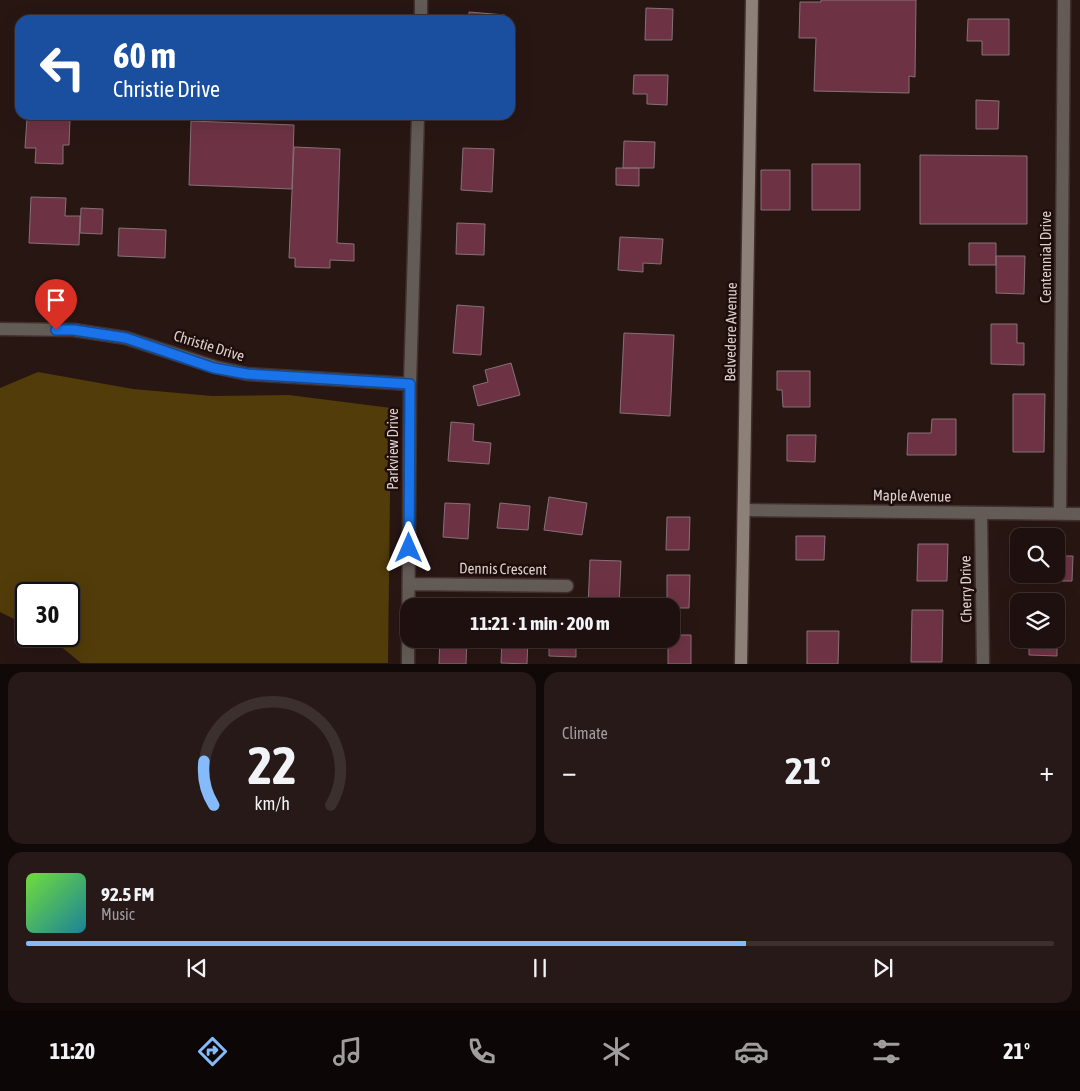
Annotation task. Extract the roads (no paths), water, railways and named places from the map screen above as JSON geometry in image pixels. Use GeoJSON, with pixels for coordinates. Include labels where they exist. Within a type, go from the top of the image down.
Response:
{"type":"FeatureCollection","features":[{"type":"Feature","properties":{"kind":"main road","name":"Belvedere Avenue"},"geometry":{"type":"LineString","coordinates":[[741,664],[752,0]]}},
{"type":"Feature","properties":{"kind":"street"},"geometry":{"type":"LineString","coordinates":[[421,0],[421,15]]}},
{"type":"Feature","properties":{"kind":"street","name":"Centennial Drive"},"geometry":{"type":"LineString","coordinates":[[1060,514],[1064,0]]}},
{"type":"Feature","properties":{"kind":"street","name":"Parkview Drive"},"geometry":{"type":"LineString","coordinates":[[408,664],[410,384],[418,120]]}},
{"type":"Feature","properties":{"kind":"street","name":"Christie Drive"},"geometry":{"type":"LineString","coordinates":[[0,329],[74,330],[126,338],[214,368],[247,374],[410,384]]}},
{"type":"Feature","properties":{"kind":"street","name":"Maple Avenue"},"geometry":{"type":"LineString","coordinates":[[744,510],[1080,514]]}},
{"type":"Feature","properties":{"kind":"street","name":"Cherry Drive"},"geometry":{"type":"LineString","coordinates":[[982,513],[983,664]]}},
{"type":"Feature","properties":{"kind":"street","name":"Dennis Crescent"},"geometry":{"type":"LineString","coordinates":[[409,584],[567,586]]}}]}
